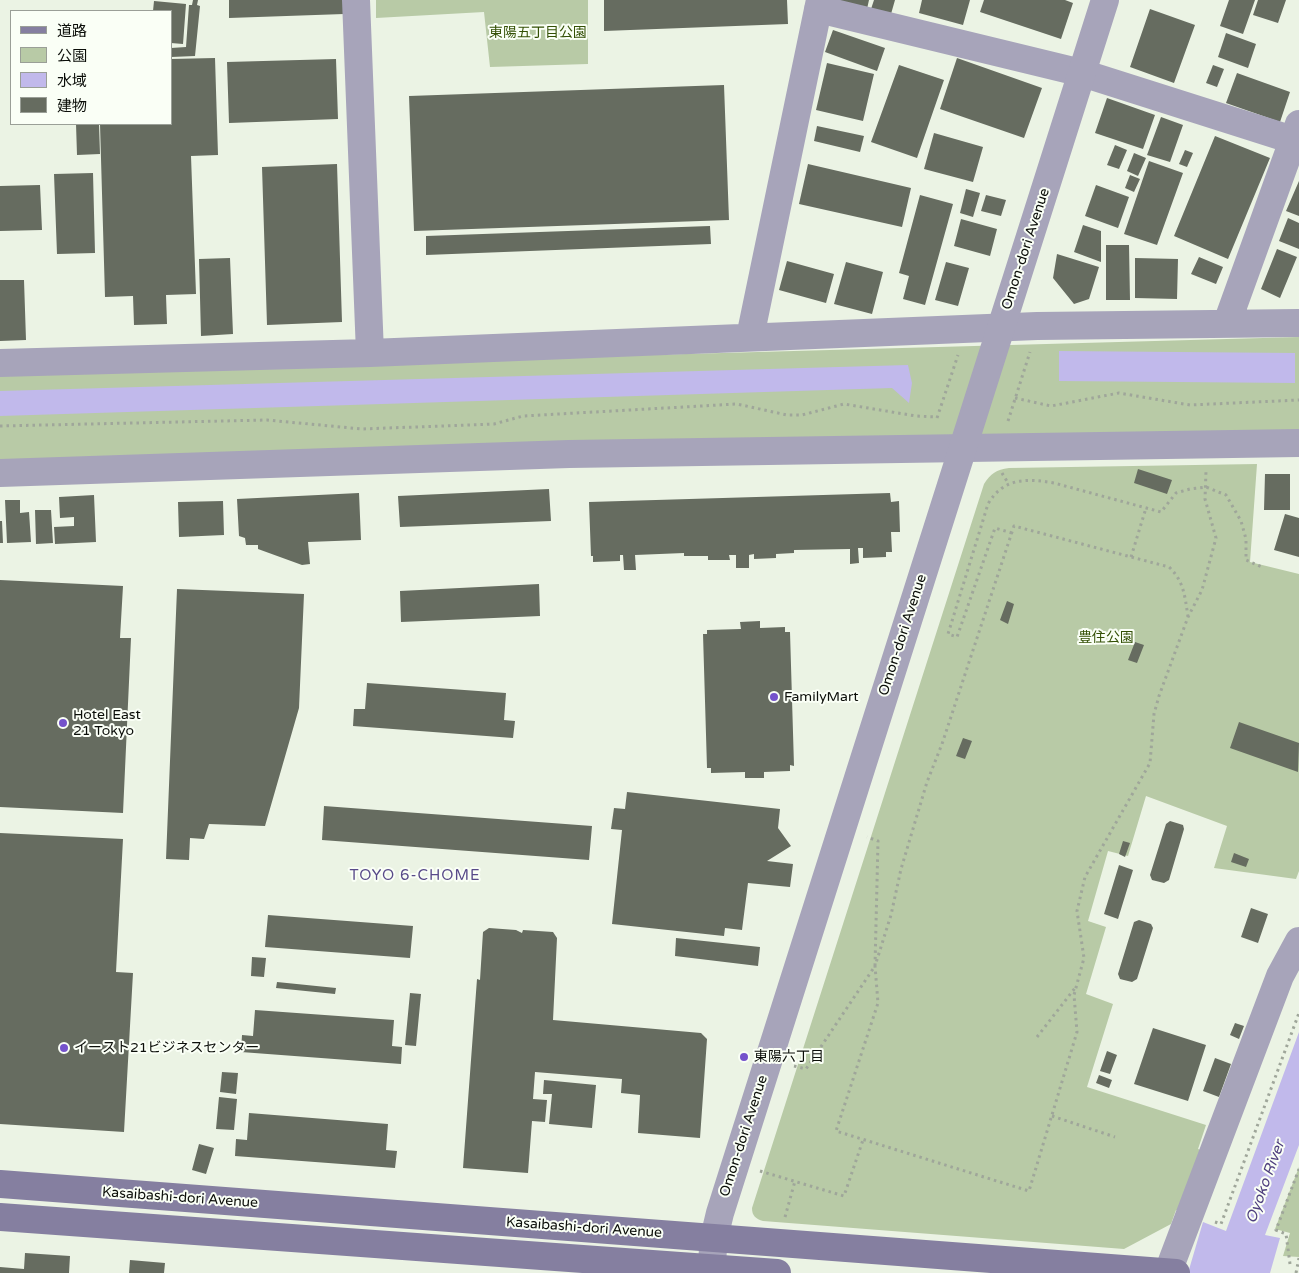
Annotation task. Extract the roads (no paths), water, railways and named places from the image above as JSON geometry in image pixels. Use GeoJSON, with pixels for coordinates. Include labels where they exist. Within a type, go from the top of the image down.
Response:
{"type":"FeatureCollection","features":[{"type":"Feature","properties":{"kind":"main road","name":"Kasaibashi-dori Avenue"},"geometry":{"type":"LineString","coordinates":[[0,1184],[1176,1273]]}},
{"type":"Feature","properties":{"kind":"main road"},"geometry":{"type":"LineString","coordinates":[[0,1217],[711,1270],[777,1273]]}},
{"type":"Feature","properties":{"kind":"street"},"geometry":{"type":"LineString","coordinates":[[356,0],[370,353]]}},
{"type":"Feature","properties":{"kind":"street","name":"Omon-dori Avenue"},"geometry":{"type":"LineString","coordinates":[[711,1270],[714,1238],[720,1213],[1105,0]]}},
{"type":"Feature","properties":{"kind":"street"},"geometry":{"type":"LineString","coordinates":[[750,337],[819,5],[1082,73],[1297,136],[1227,323]]}},
{"type":"Feature","properties":{"kind":"street"},"geometry":{"type":"LineString","coordinates":[[0,363],[370,353],[750,337],[998,335],[1227,323],[1299,323]]}},
{"type":"Feature","properties":{"kind":"street"},"geometry":{"type":"LineString","coordinates":[[0,473],[966,439],[1299,443]]}},
{"type":"Feature","properties":{"kind":"street"},"geometry":{"type":"LineString","coordinates":[[1168,1272],[1280,976],[1299,941]]}},
{"type":"Feature","properties":{"kind":"water"},"geometry":{"type":"Polygon","coordinates":[[[1059,351],[1295,353],[1295,383],[1059,381],[1059,351]]]}},
{"type":"Feature","properties":{"kind":"water"},"geometry":{"type":"Polygon","coordinates":[[[908,365],[912,383],[909,403],[892,388],[0,416],[0,391],[908,365]]]}},
{"type":"Feature","properties":{"kind":"water","name":"Oyoko River"},"geometry":{"type":"Polygon","coordinates":[[[1299,1032],[1299,1145],[1265,1235],[1280,1238],[1270,1273],[1188,1273],[1203,1222],[1226,1231],[1299,1032]]]}},
{"type":"Feature","properties":{"kind":"place","name":"FamilyMart"},"geometry":{"type":"Point","coordinates":[774,697]}},
{"type":"Feature","properties":{"kind":"place","name":"Hotel East 21 Tokyo"},"geometry":{"type":"Point","coordinates":[63,723]}},
{"type":"Feature","properties":{"kind":"place","name":"イースト21ビジネスセンター"},"geometry":{"type":"Point","coordinates":[64,1048]}},
{"type":"Feature","properties":{"kind":"place","name":"東陽六丁目"},"geometry":{"type":"Point","coordinates":[744,1057]}},
{"type":"Feature","properties":{"kind":"district","name":"TOYO 6-CHOME"},"geometry":{"type":"Point","coordinates":[415,876]}},
{"type":"Feature","properties":{"kind":"park label","name":"東陽五丁目公園"},"geometry":{"type":"Point","coordinates":[538,33]}},
{"type":"Feature","properties":{"kind":"park label","name":"豊住公園"},"geometry":{"type":"Point","coordinates":[1106,638]}}]}
